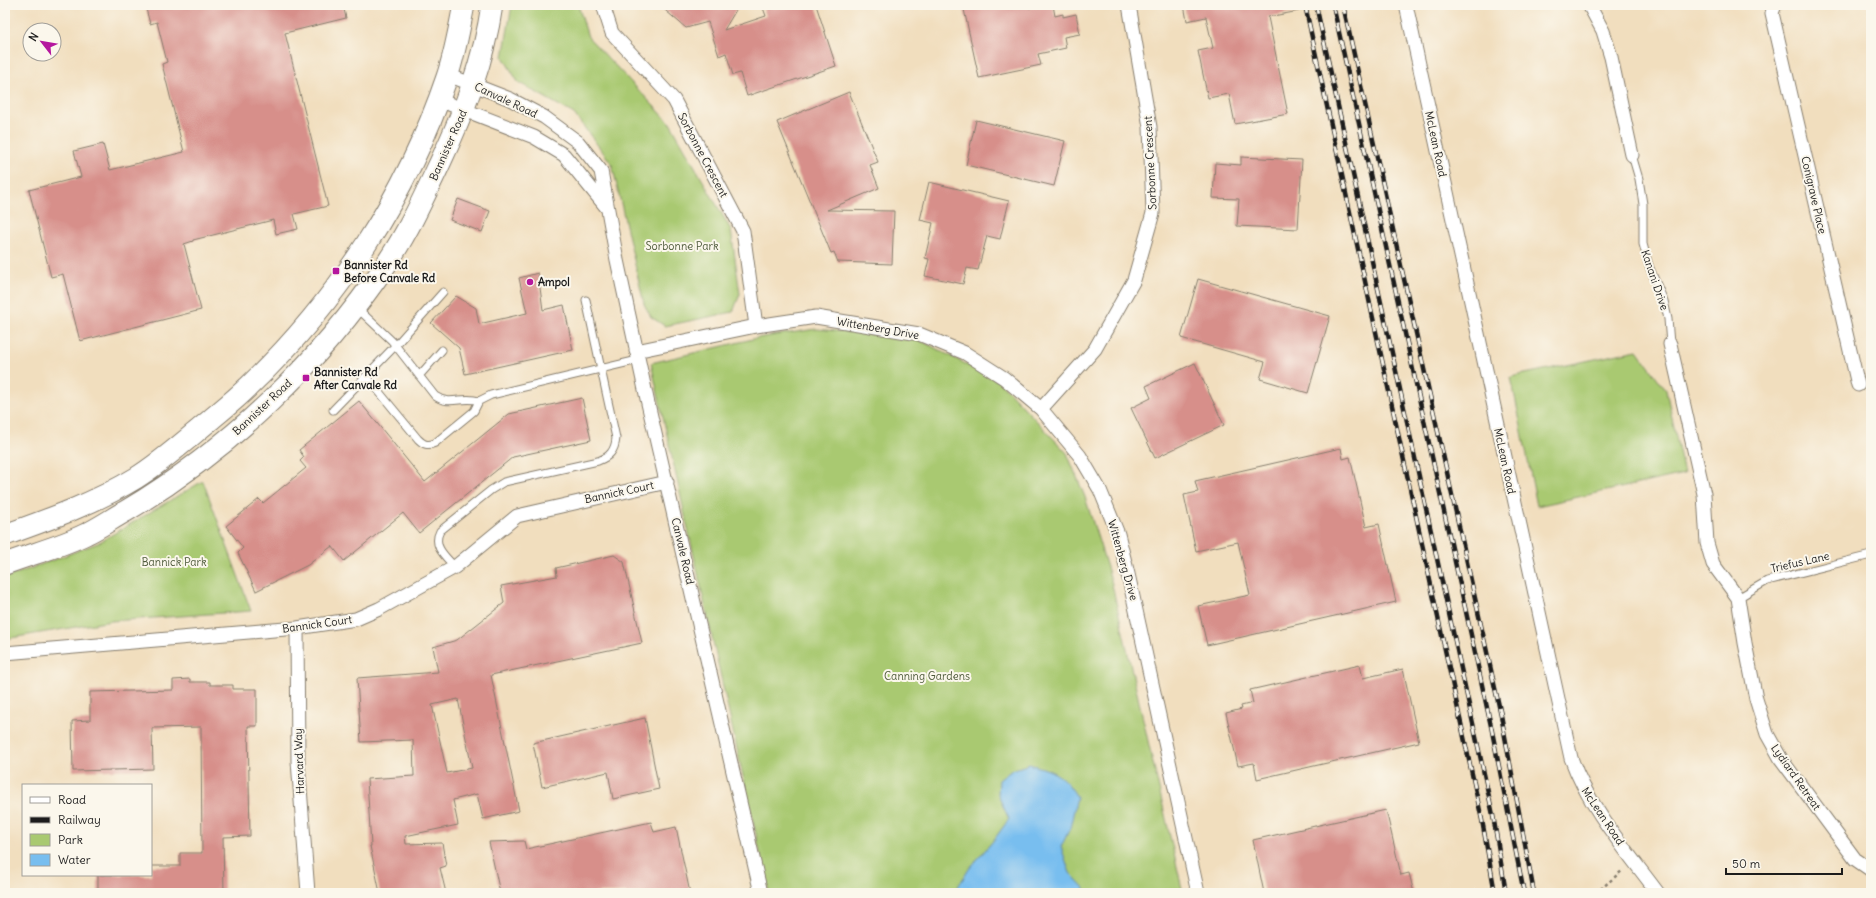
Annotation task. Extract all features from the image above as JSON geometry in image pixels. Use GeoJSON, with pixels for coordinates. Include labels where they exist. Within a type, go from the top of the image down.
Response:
{"type":"FeatureCollection","features":[{"type":"Feature","properties":{"kind":"main road"},"geometry":{"type":"LineString","coordinates":[[5,535],[74,510],[137,477],[183,442],[247,388],[292,341],[326,301],[353,264],[395,196],[427,130],[448,75],[464,5]]}},
{"type":"Feature","properties":{"kind":"main road","name":"Bannister Road"},"geometry":{"type":"LineString","coordinates":[[5,564],[85,534],[148,498],[199,463],[266,407],[306,364],[355,306],[387,263],[416,213],[464,110],[484,48],[492,5]]}},
{"type":"Feature","properties":{"kind":"street","name":"Sorbonne Crescent"},"geometry":{"type":"LineString","coordinates":[[603,5],[612,33],[674,100],[743,231],[756,326]]}},
{"type":"Feature","properties":{"kind":"street","name":"Sorbonne Crescent"},"geometry":{"type":"LineString","coordinates":[[1041,409],[1095,350],[1134,280],[1153,213],[1150,128],[1129,5]]}},
{"type":"Feature","properties":{"kind":"street","name":"McLean Road"},"geometry":{"type":"LineString","coordinates":[[1406,5],[1502,449],[1571,758],[1578,778],[1589,799],[1658,893]]}},
{"type":"Feature","properties":{"kind":"street","name":"Kanani Drive"},"geometry":{"type":"LineString","coordinates":[[1589,5],[1603,31],[1611,57],[1632,155]]}},
{"type":"Feature","properties":{"kind":"street","name":"Conigrave Place"},"geometry":{"type":"LineString","coordinates":[[1775,5],[1772,13],[1858,385]]}},
{"type":"Feature","properties":{"kind":"street","name":"Canvale Road"},"geometry":{"type":"LineString","coordinates":[[448,75],[510,99],[544,118],[578,142],[601,171],[617,260],[637,356],[761,893]]}},
{"type":"Feature","properties":{"kind":"street","name":"Canvale Road"},"geometry":{"type":"LineString","coordinates":[[438,100],[534,137],[564,155],[608,209]]}},
{"type":"Feature","properties":{"kind":"street","name":"Wittenberg Drive"},"geometry":{"type":"LineString","coordinates":[[637,356],[756,326],[816,317],[919,334],[965,353],[1004,378],[1041,409],[1080,456],[1100,490],[1118,534],[1198,893]]}},
{"type":"Feature","properties":{"kind":"street","name":"Kanani Drive"},"geometry":{"type":"LineString","coordinates":[[1670,344],[1704,494],[1707,543],[1713,564],[1738,598]]}},
{"type":"Feature","properties":{"kind":"street","name":"Bannick Court"},"geometry":{"type":"LineString","coordinates":[[5,654],[297,628],[356,619],[379,609],[454,567],[517,516],[667,482]]}},
{"type":"Feature","properties":{"kind":"street","name":"Lydiard Retreat"},"geometry":{"type":"LineString","coordinates":[[1738,598],[1744,643],[1756,699],[1767,734],[1781,759],[1855,860],[1871,870]]}},
{"type":"Feature","properties":{"kind":"street","name":"Harvard Way"},"geometry":{"type":"LineString","coordinates":[[297,628],[298,761],[308,893]]}},
{"type":"Feature","properties":{"kind":"lane","name":"Kanani Drive"},"geometry":{"type":"LineString","coordinates":[[1632,155],[1639,179],[1642,198],[1643,244],[1649,266],[1664,301],[1668,319],[1670,344]]}},
{"type":"Feature","properties":{"kind":"lane"},"geometry":{"type":"LineString","coordinates":[[333,410],[395,346],[443,292]]}},
{"type":"Feature","properties":{"kind":"lane"},"geometry":{"type":"LineString","coordinates":[[454,567],[437,546],[437,538],[440,532],[491,490],[504,482],[598,461],[611,453],[616,446],[616,438],[586,300]]}},
{"type":"Feature","properties":{"kind":"lane"},"geometry":{"type":"LineString","coordinates":[[355,306],[395,346],[435,396],[442,401],[453,402],[470,398],[479,401]]}},
{"type":"Feature","properties":{"kind":"lane"},"geometry":{"type":"LineString","coordinates":[[420,376],[442,350]]}},
{"type":"Feature","properties":{"kind":"lane"},"geometry":{"type":"LineString","coordinates":[[366,376],[418,439],[424,444],[429,445],[435,443],[474,411],[479,401],[491,395],[601,369],[637,356]]}},
{"type":"Feature","properties":{"kind":"lane","name":"Triefus Lane"},"geometry":{"type":"LineString","coordinates":[[1738,598],[1767,581],[1871,555]]}},
{"type":"Feature","properties":{"kind":"path"},"geometry":{"type":"LineString","coordinates":[[1596,893],[1634,861]]}},
{"type":"Feature","properties":{"kind":"green space","name":"Sorbonne Park"},"geometry":{"type":"Polygon","coordinates":[[[512,5],[578,5],[588,37],[670,123],[731,230],[740,294],[733,312],[665,326],[651,317],[644,304],[612,164],[574,114],[518,82],[503,57],[512,5]]]}},
{"type":"Feature","properties":{"kind":"green space","name":"Canning Gardens"},"geometry":{"type":"Polygon","coordinates":[[[816,329],[918,339],[1000,382],[1067,453],[1085,497],[1111,580],[1183,893],[769,893],[651,363],[757,338],[816,329]]]}},
{"type":"Feature","properties":{"kind":"green space"},"geometry":{"type":"Polygon","coordinates":[[[1637,350],[1666,390],[1684,474],[1537,506],[1511,377],[1637,350]]]}},
{"type":"Feature","properties":{"kind":"green space","name":"Bannick Park"},"geometry":{"type":"Polygon","coordinates":[[[203,481],[251,611],[111,621],[5,639],[5,578],[98,543],[203,481]]]}},
{"type":"Feature","properties":{"kind":"water"},"geometry":{"type":"Polygon","coordinates":[[[1029,764],[1057,774],[1067,783],[1077,797],[1070,828],[1061,847],[1070,873],[1089,893],[954,893],[969,869],[993,841],[1009,819],[998,795],[999,780],[1012,770],[1029,764]]]}},
{"type":"Feature","properties":{"kind":"building"},"geometry":{"type":"Polygon","coordinates":[[[145,5],[343,5],[346,18],[285,33],[328,206],[294,214],[298,229],[276,234],[273,220],[193,240],[184,244],[201,310],[80,341],[63,274],[51,277],[29,190],[81,177],[74,151],[103,144],[110,170],[184,152],[162,64],[167,62],[157,22],[150,24],[145,5]]]}},
{"type":"Feature","properties":{"kind":"building"},"geometry":{"type":"Polygon","coordinates":[[[659,5],[739,5],[724,30],[766,16],[762,5],[816,5],[836,66],[747,96],[740,73],[733,75],[726,53],[719,56],[708,22],[686,28],[659,5]]]}},
{"type":"Feature","properties":{"kind":"building"},"geometry":{"type":"Polygon","coordinates":[[[963,5],[1028,5],[1029,8],[1053,5],[1055,16],[1063,14],[1063,17],[1076,14],[1080,34],[1064,37],[1066,48],[1038,54],[1041,65],[979,78],[963,5]]]}},
{"type":"Feature","properties":{"kind":"building"},"geometry":{"type":"Polygon","coordinates":[[[1184,5],[1298,5],[1299,11],[1268,17],[1288,114],[1235,124],[1229,94],[1208,98],[1198,51],[1213,48],[1206,17],[1187,21],[1184,5]]]}},
{"type":"Feature","properties":{"kind":"building"},"geometry":{"type":"Polygon","coordinates":[[[849,92],[878,162],[870,165],[879,188],[827,210],[894,211],[892,264],[838,262],[834,252],[831,253],[777,122],[849,92]]]}},
{"type":"Feature","properties":{"kind":"building"},"geometry":{"type":"Polygon","coordinates":[[[976,120],[1065,141],[1054,186],[966,165],[976,120]]]}},
{"type":"Feature","properties":{"kind":"building"},"geometry":{"type":"Polygon","coordinates":[[[1241,157],[1302,160],[1298,229],[1237,226],[1239,199],[1213,198],[1215,163],[1241,165],[1241,157]]]}},
{"type":"Feature","properties":{"kind":"building"},"geometry":{"type":"Polygon","coordinates":[[[929,182],[1009,201],[1000,239],[987,236],[978,270],[967,268],[963,284],[925,276],[929,259],[925,258],[933,223],[920,220],[929,182]]]}},
{"type":"Feature","properties":{"kind":"building"},"geometry":{"type":"Polygon","coordinates":[[[458,199],[490,211],[482,232],[450,220],[458,199]]]}},
{"type":"Feature","properties":{"kind":"building"},"geometry":{"type":"Polygon","coordinates":[[[538,273],[543,310],[564,305],[573,350],[465,374],[459,348],[431,323],[456,296],[476,308],[479,324],[527,313],[519,278],[538,273]]]}},
{"type":"Feature","properties":{"kind":"building"},"geometry":{"type":"Polygon","coordinates":[[[1198,279],[1330,316],[1308,393],[1260,379],[1265,362],[1181,338],[1198,279]]]}},
{"type":"Feature","properties":{"kind":"building"},"geometry":{"type":"Polygon","coordinates":[[[1195,363],[1224,425],[1155,458],[1131,408],[1151,398],[1146,386],[1195,363]]]}},
{"type":"Feature","properties":{"kind":"building"},"geometry":{"type":"Polygon","coordinates":[[[582,398],[591,440],[513,457],[419,533],[403,513],[344,561],[332,546],[308,565],[256,591],[238,553],[243,548],[226,526],[259,499],[263,503],[306,468],[300,461],[304,457],[299,450],[359,401],[425,482],[509,414],[582,398]]]}},
{"type":"Feature","properties":{"kind":"building"},"geometry":{"type":"Polygon","coordinates":[[[1341,448],[1343,459],[1350,457],[1366,527],[1379,524],[1396,602],[1207,645],[1198,606],[1250,595],[1238,542],[1196,551],[1184,495],[1198,492],[1195,481],[1341,448]]]}},
{"type":"Feature","properties":{"kind":"building"},"geometry":{"type":"Polygon","coordinates":[[[614,555],[624,562],[642,643],[491,675],[519,811],[483,819],[477,794],[453,800],[458,825],[405,836],[406,844],[442,843],[446,866],[440,868],[446,893],[380,893],[370,846],[367,779],[414,776],[413,740],[361,742],[357,678],[438,672],[433,647],[457,640],[504,603],[501,586],[557,576],[556,568],[614,555]],[[458,699],[432,705],[447,773],[472,768],[458,699]]]}},
{"type":"Feature","properties":{"kind":"building"},"geometry":{"type":"Polygon","coordinates":[[[1360,665],[1363,678],[1403,669],[1419,742],[1257,779],[1254,763],[1238,766],[1226,713],[1242,709],[1241,706],[1253,703],[1250,690],[1360,665]]]}},
{"type":"Feature","properties":{"kind":"building"},"geometry":{"type":"Polygon","coordinates":[[[190,679],[190,682],[210,682],[210,685],[233,685],[233,689],[257,689],[257,726],[248,726],[250,836],[223,837],[224,893],[98,893],[98,876],[152,876],[152,866],[180,866],[180,853],[202,853],[201,727],[152,728],[153,769],[73,771],[72,721],[90,720],[90,692],[173,690],[173,680],[190,679]]]}},
{"type":"Feature","properties":{"kind":"building"},"geometry":{"type":"Polygon","coordinates":[[[645,718],[659,789],[613,799],[608,772],[542,787],[533,743],[645,718]]]}},
{"type":"Feature","properties":{"kind":"building"},"geometry":{"type":"Polygon","coordinates":[[[1386,810],[1401,875],[1409,873],[1414,893],[1264,893],[1253,840],[1386,810]]]}},
{"type":"Feature","properties":{"kind":"building"},"geometry":{"type":"Polygon","coordinates":[[[651,822],[654,832],[676,827],[690,893],[500,893],[489,842],[524,841],[526,849],[651,822]]]}},
{"type":"Feature","properties":{"kind":"railway"},"geometry":{"type":"LineString","coordinates":[[1305,5],[1482,820],[1495,893]]}},
{"type":"Feature","properties":{"kind":"railway"},"geometry":{"type":"LineString","coordinates":[[1316,5],[1493,815],[1506,893]]}},
{"type":"Feature","properties":{"kind":"railway"},"geometry":{"type":"LineString","coordinates":[[1333,5],[1491,726],[1524,893]]}},
{"type":"Feature","properties":{"kind":"railway"},"geometry":{"type":"LineString","coordinates":[[1343,5],[1501,715],[1534,893]]}},
{"type":"Feature","properties":{"kind":"place","name":"Bannister Rd Before Canvale Rd"},"geometry":{"type":"Point","coordinates":[336,271]}},
{"type":"Feature","properties":{"kind":"place","name":"Ampol"},"geometry":{"type":"Point","coordinates":[530,282]}},
{"type":"Feature","properties":{"kind":"place","name":"Bannister Rd After Canvale Rd"},"geometry":{"type":"Point","coordinates":[306,378]}}]}
